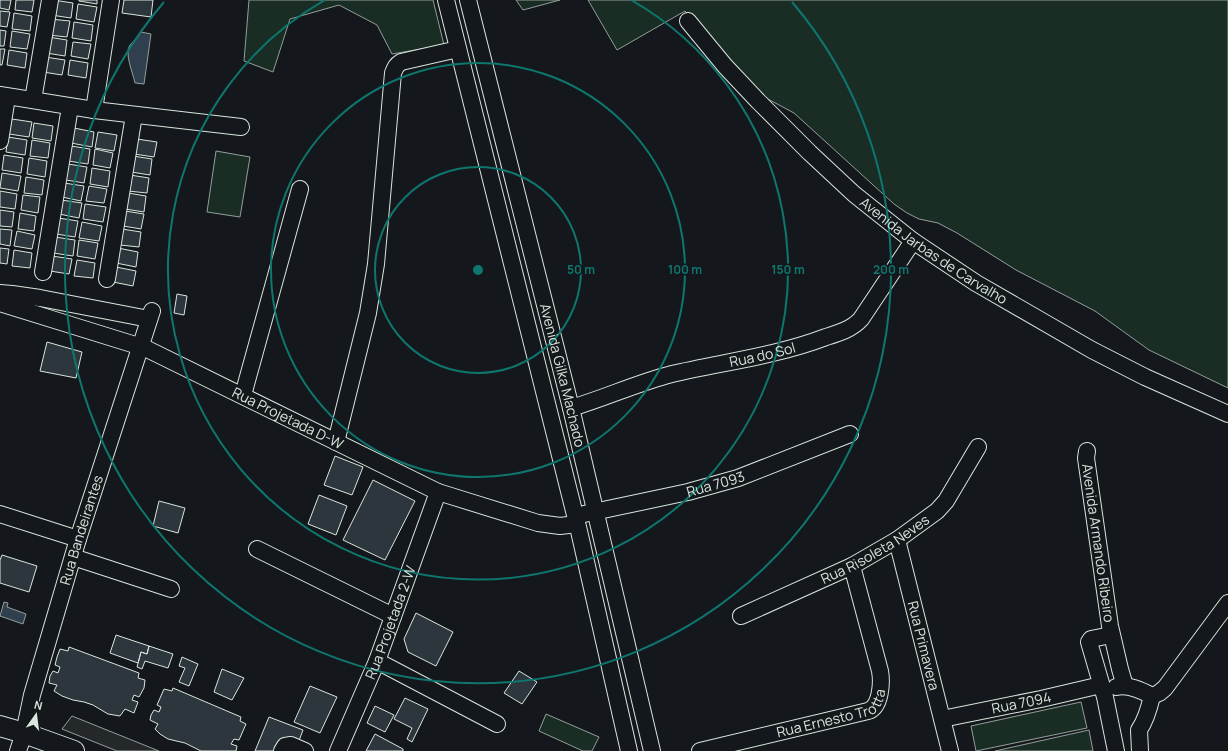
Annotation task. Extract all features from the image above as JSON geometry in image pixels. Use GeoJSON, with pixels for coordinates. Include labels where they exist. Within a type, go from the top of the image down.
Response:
{"type":"FeatureCollection","features":[{"type":"Feature","properties":{"kind":"main road"},"geometry":{"type":"LineString","coordinates":[[0,726],[24,732],[74,751]]}},
{"type":"Feature","properties":{"kind":"street"},"geometry":{"type":"LineString","coordinates":[[33,100],[50,0]]}},
{"type":"Feature","properties":{"kind":"street"},"geometry":{"type":"LineString","coordinates":[[94,110],[111,0]]}},
{"type":"Feature","properties":{"kind":"street","name":"Avenida Gilka Machado"},"geometry":{"type":"LineString","coordinates":[[446,0],[576,520],[629,751]]}},
{"type":"Feature","properties":{"kind":"street","name":"Avenida Gilka Machado"},"geometry":{"type":"LineString","coordinates":[[468,0],[570,408],[652,751]]}},
{"type":"Feature","properties":{"kind":"street","name":"Avenida Jarbas de Carvalho"},"geometry":{"type":"LineString","coordinates":[[688,21],[725,66],[810,153],[854,194],[913,241],[976,283],[1092,350],[1145,377],[1228,414]]}},
{"type":"Feature","properties":{"kind":"street"},"geometry":{"type":"LineString","coordinates":[[336,442],[368,313],[376,264],[393,73],[397,64],[401,62],[458,49]]}},
{"type":"Feature","properties":{"kind":"street"},"geometry":{"type":"LineString","coordinates":[[0,141],[4,96],[70,107],[241,127]]}},
{"type":"Feature","properties":{"kind":"street"},"geometry":{"type":"LineString","coordinates":[[43,272],[70,107]]}},
{"type":"Feature","properties":{"kind":"street"},"geometry":{"type":"LineString","coordinates":[[107,279],[134,115]]}},
{"type":"Feature","properties":{"kind":"street"},"geometry":{"type":"LineString","coordinates":[[243,395],[300,189]]}},
{"type":"Feature","properties":{"kind":"street"},"geometry":{"type":"LineString","coordinates":[[496,204],[518,198]]}},
{"type":"Feature","properties":{"kind":"street","name":"Rua do Sol"},"geometry":{"type":"LineString","coordinates":[[570,408],[642,382],[787,350],[806,345],[849,329],[856,325],[861,319],[913,241]]}},
{"type":"Feature","properties":{"kind":"street","name":"Rua Bandeirantes"},"geometry":{"type":"LineString","coordinates":[[0,293],[150,315],[78,539],[32,695],[24,732],[18,751]]}},
{"type":"Feature","properties":{"kind":"street","name":"Rua Projetada D-W"},"geometry":{"type":"LineString","coordinates":[[0,303],[140,346],[243,395],[438,492],[538,523],[560,526],[576,520]]}},
{"type":"Feature","properties":{"kind":"street","name":"Rua 7093"},"geometry":{"type":"LineString","coordinates":[[576,520],[595,512],[688,492],[738,478],[850,434]]}},
{"type":"Feature","properties":{"kind":"street","name":"Rua Risoleta Neves"},"geometry":{"type":"LineString","coordinates":[[741,616],[852,566],[897,540],[937,511],[946,501],[978,447]]}},
{"type":"Feature","properties":{"kind":"street","name":"Avenida Armando Ribeiro"},"geometry":{"type":"LineString","coordinates":[[1087,451],[1086,458],[1111,635],[1125,686]]}},
{"type":"Feature","properties":{"kind":"street","name":"Rua Projetada 2-W"},"geometry":{"type":"LineString","coordinates":[[338,751],[377,661],[438,492]]}},
{"type":"Feature","properties":{"kind":"street"},"geometry":{"type":"LineString","coordinates":[[0,514],[78,539]]}},
{"type":"Feature","properties":{"kind":"street","name":"Rua Primavera"},"geometry":{"type":"LineString","coordinates":[[897,540],[950,751]]}},
{"type":"Feature","properties":{"kind":"street"},"geometry":{"type":"LineString","coordinates":[[257,549],[393,616]]}},
{"type":"Feature","properties":{"kind":"street"},"geometry":{"type":"LineString","coordinates":[[73,557],[171,589]]}},
{"type":"Feature","properties":{"kind":"street","name":"Rua Ernesto Trotta"},"geometry":{"type":"LineString","coordinates":[[700,751],[872,710],[875,707],[881,686],[880,671],[852,566]]}},
{"type":"Feature","properties":{"kind":"street"},"geometry":{"type":"LineString","coordinates":[[1103,691],[1125,686],[1137,689],[1152,696],[1159,693],[1165,688],[1228,603]]}},
{"type":"Feature","properties":{"kind":"street","name":"Avenida Armando Ribeiro"},"geometry":{"type":"LineString","coordinates":[[1111,635],[1091,639],[1089,641],[1103,691],[1116,751]]}},
{"type":"Feature","properties":{"kind":"street"},"geometry":{"type":"LineString","coordinates":[[377,661],[497,724]]}},
{"type":"Feature","properties":{"kind":"street","name":"Rua 7094"},"geometry":{"type":"LineString","coordinates":[[942,719],[1041,699],[1103,691]]}},
{"type":"Feature","properties":{"kind":"street"},"geometry":{"type":"LineString","coordinates":[[1113,734],[1126,735],[1138,730],[1144,724],[1152,696]]}},
{"type":"Feature","properties":{"kind":"street"},"geometry":{"type":"LineString","coordinates":[[1138,730],[1140,751]]}},
{"type":"Feature","properties":{"kind":"street"},"geometry":{"type":"LineString","coordinates":[[282,751],[285,746],[291,745],[304,751]]}},
{"type":"Feature","properties":{"kind":"green space"},"geometry":{"type":"Polygon","coordinates":[[[249,0],[433,0],[444,45],[392,54],[377,25],[339,5],[290,19],[273,72],[244,61],[249,0]]]}},
{"type":"Feature","properties":{"kind":"green space"},"geometry":{"type":"Polygon","coordinates":[[[516,0],[560,0],[523,10],[516,0]]]}},
{"type":"Feature","properties":{"kind":"green space"},"geometry":{"type":"Polygon","coordinates":[[[588,0],[1228,0],[1228,388],[1149,350],[1095,311],[1016,270],[957,233],[938,223],[919,219],[894,204],[794,113],[766,98],[685,11],[617,50],[588,0]]]}},
{"type":"Feature","properties":{"kind":"green space"},"geometry":{"type":"Polygon","coordinates":[[[216,151],[250,157],[240,217],[207,212],[216,151]]]}},
{"type":"Feature","properties":{"kind":"green space"},"geometry":{"type":"Polygon","coordinates":[[[1081,702],[1087,728],[976,751],[971,726],[1081,702]]]}},
{"type":"Feature","properties":{"kind":"green space"},"geometry":{"type":"Polygon","coordinates":[[[546,714],[599,737],[592,751],[583,751],[539,731],[546,714]]]}},
{"type":"Feature","properties":{"kind":"green space"},"geometry":{"type":"Polygon","coordinates":[[[1089,730],[1093,751],[995,751],[1089,730]]]}},
{"type":"Feature","properties":{"kind":"shaded area"},"geometry":{"type":"Polygon","coordinates":[[[72,716],[159,751],[117,751],[62,729],[72,716]]]}},
{"type":"Feature","properties":{"kind":"water"},"geometry":{"type":"Polygon","coordinates":[[[141,32],[151,34],[144,84],[135,83],[128,53],[130,45],[141,32]]]}},
{"type":"Feature","properties":{"kind":"water"},"geometry":{"type":"Polygon","coordinates":[[[4,602],[8,603],[7,607],[26,614],[23,624],[0,616],[4,602]]]}},
{"type":"Feature","properties":{"kind":"building"},"geometry":{"type":"Polygon","coordinates":[[[0,0],[11,0],[9,10],[0,8],[0,0]]]}},
{"type":"Feature","properties":{"kind":"building"},"geometry":{"type":"Polygon","coordinates":[[[16,0],[34,0],[32,12],[15,10],[16,0]]]}},
{"type":"Feature","properties":{"kind":"building"},"geometry":{"type":"Polygon","coordinates":[[[53,0],[73,3],[71,18],[51,15],[53,0]]]}},
{"type":"Feature","properties":{"kind":"building"},"geometry":{"type":"Polygon","coordinates":[[[97,0],[97,4],[79,1],[97,0]]]}},
{"type":"Feature","properties":{"kind":"building"},"geometry":{"type":"Polygon","coordinates":[[[124,0],[153,0],[151,17],[122,13],[124,0]]]}},
{"type":"Feature","properties":{"kind":"building"},"geometry":{"type":"Polygon","coordinates":[[[78,4],[97,7],[94,22],[76,19],[78,4]]]}},
{"type":"Feature","properties":{"kind":"building"},"geometry":{"type":"Polygon","coordinates":[[[0,11],[10,12],[7,27],[0,26],[0,11]]]}},
{"type":"Feature","properties":{"kind":"building"},"geometry":{"type":"Polygon","coordinates":[[[14,13],[32,16],[30,31],[12,29],[14,13]]]}},
{"type":"Feature","properties":{"kind":"building"},"geometry":{"type":"Polygon","coordinates":[[[50,19],[70,21],[67,37],[48,35],[50,19]]]}},
{"type":"Feature","properties":{"kind":"building"},"geometry":{"type":"Polygon","coordinates":[[[74,22],[93,25],[91,41],[72,38],[74,22]]]}},
{"type":"Feature","properties":{"kind":"building"},"geometry":{"type":"Polygon","coordinates":[[[0,30],[6,31],[4,46],[0,46],[0,30]]]}},
{"type":"Feature","properties":{"kind":"building"},"geometry":{"type":"Polygon","coordinates":[[[12,31],[30,34],[27,49],[10,47],[12,31]]]}},
{"type":"Feature","properties":{"kind":"building"},"geometry":{"type":"Polygon","coordinates":[[[48,37],[67,40],[65,56],[46,53],[48,37]]]}},
{"type":"Feature","properties":{"kind":"building"},"geometry":{"type":"Polygon","coordinates":[[[73,42],[91,44],[88,59],[71,56],[73,42]]]}},
{"type":"Feature","properties":{"kind":"building"},"geometry":{"type":"Polygon","coordinates":[[[0,49],[5,49],[2,65],[0,65],[0,49]]]}},
{"type":"Feature","properties":{"kind":"building"},"geometry":{"type":"Polygon","coordinates":[[[9,50],[27,53],[25,68],[7,65],[9,50]]]}},
{"type":"Feature","properties":{"kind":"building"},"geometry":{"type":"Polygon","coordinates":[[[45,57],[65,60],[62,75],[43,72],[45,57]]]}},
{"type":"Feature","properties":{"kind":"building"},"geometry":{"type":"Polygon","coordinates":[[[70,60],[88,63],[86,78],[68,75],[70,60]]]}},
{"type":"Feature","properties":{"kind":"building"},"geometry":{"type":"Polygon","coordinates":[[[12,119],[32,122],[29,137],[9,134],[12,119]]]}},
{"type":"Feature","properties":{"kind":"building"},"geometry":{"type":"Polygon","coordinates":[[[34,123],[53,126],[51,141],[32,138],[34,123]]]}},
{"type":"Feature","properties":{"kind":"building"},"geometry":{"type":"Polygon","coordinates":[[[74,128],[94,132],[92,147],[71,143],[74,128]]]}},
{"type":"Feature","properties":{"kind":"building"},"geometry":{"type":"Polygon","coordinates":[[[98,132],[117,135],[114,151],[95,148],[98,132]]]}},
{"type":"Feature","properties":{"kind":"building"},"geometry":{"type":"Polygon","coordinates":[[[8,137],[27,140],[25,155],[6,152],[8,137]]]}},
{"type":"Feature","properties":{"kind":"building"},"geometry":{"type":"Polygon","coordinates":[[[137,139],[157,142],[154,157],[134,154],[137,139]]]}},
{"type":"Feature","properties":{"kind":"building"},"geometry":{"type":"Polygon","coordinates":[[[32,140],[50,143],[48,158],[30,156],[32,140]]]}},
{"type":"Feature","properties":{"kind":"building"},"geometry":{"type":"Polygon","coordinates":[[[71,146],[90,149],[88,164],[68,161],[71,146]]]}},
{"type":"Feature","properties":{"kind":"building"},"geometry":{"type":"Polygon","coordinates":[[[95,149],[113,153],[110,168],[93,165],[95,149]]]}},
{"type":"Feature","properties":{"kind":"building"},"geometry":{"type":"Polygon","coordinates":[[[4,155],[23,158],[21,173],[2,170],[4,155]]]}},
{"type":"Feature","properties":{"kind":"building"},"geometry":{"type":"Polygon","coordinates":[[[133,156],[152,159],[150,175],[131,172],[133,156]]]}},
{"type":"Feature","properties":{"kind":"building"},"geometry":{"type":"Polygon","coordinates":[[[29,158],[47,161],[45,177],[27,174],[29,158]]]}},
{"type":"Feature","properties":{"kind":"building"},"geometry":{"type":"Polygon","coordinates":[[[68,164],[87,167],[84,183],[66,180],[68,164]]]}},
{"type":"Feature","properties":{"kind":"building"},"geometry":{"type":"Polygon","coordinates":[[[92,168],[110,171],[108,187],[90,184],[92,168]]]}},
{"type":"Feature","properties":{"kind":"building"},"geometry":{"type":"Polygon","coordinates":[[[2,173],[21,176],[18,191],[0,188],[2,173]]]}},
{"type":"Feature","properties":{"kind":"building"},"geometry":{"type":"Polygon","coordinates":[[[130,175],[149,178],[147,193],[128,191],[130,175]]]}},
{"type":"Feature","properties":{"kind":"building"},"geometry":{"type":"Polygon","coordinates":[[[26,177],[44,180],[42,195],[24,193],[26,177]]]}},
{"type":"Feature","properties":{"kind":"building"},"geometry":{"type":"Polygon","coordinates":[[[64,183],[84,186],[81,201],[62,197],[64,183]]]}},
{"type":"Feature","properties":{"kind":"building"},"geometry":{"type":"Polygon","coordinates":[[[89,186],[107,189],[104,203],[86,201],[89,186]]]}},
{"type":"Feature","properties":{"kind":"building"},"geometry":{"type":"Polygon","coordinates":[[[0,191],[17,194],[15,209],[0,207],[0,191]]]}},
{"type":"Feature","properties":{"kind":"building"},"geometry":{"type":"Polygon","coordinates":[[[128,193],[146,196],[144,212],[125,209],[128,193]]]}},
{"type":"Feature","properties":{"kind":"building"},"geometry":{"type":"Polygon","coordinates":[[[23,195],[40,197],[38,213],[21,210],[23,195]]]}},
{"type":"Feature","properties":{"kind":"building"},"geometry":{"type":"Polygon","coordinates":[[[61,200],[82,203],[79,218],[59,214],[61,200]]]}},
{"type":"Feature","properties":{"kind":"building"},"geometry":{"type":"Polygon","coordinates":[[[85,204],[106,207],[103,222],[83,219],[85,204]]]}},
{"type":"Feature","properties":{"kind":"building"},"geometry":{"type":"Polygon","coordinates":[[[0,210],[14,212],[12,227],[0,226],[0,210]]]}},
{"type":"Feature","properties":{"kind":"building"},"geometry":{"type":"Polygon","coordinates":[[[125,211],[144,214],[141,229],[123,226],[125,211]]]}},
{"type":"Feature","properties":{"kind":"building"},"geometry":{"type":"Polygon","coordinates":[[[20,213],[36,216],[34,231],[18,229],[20,213]]]}},
{"type":"Feature","properties":{"kind":"building"},"geometry":{"type":"Polygon","coordinates":[[[58,218],[78,221],[75,237],[56,234],[58,218]]]}},
{"type":"Feature","properties":{"kind":"building"},"geometry":{"type":"Polygon","coordinates":[[[82,222],[102,226],[99,241],[79,238],[82,222]]]}},
{"type":"Feature","properties":{"kind":"building"},"geometry":{"type":"Polygon","coordinates":[[[0,229],[12,230],[10,246],[0,244],[0,229]]]}},
{"type":"Feature","properties":{"kind":"building"},"geometry":{"type":"Polygon","coordinates":[[[122,229],[141,232],[139,247],[120,245],[122,229]]]}},
{"type":"Feature","properties":{"kind":"building"},"geometry":{"type":"Polygon","coordinates":[[[17,231],[35,235],[32,249],[14,246],[17,231]]]}},
{"type":"Feature","properties":{"kind":"building"},"geometry":{"type":"Polygon","coordinates":[[[55,237],[75,240],[73,256],[53,253],[55,237]]]}},
{"type":"Feature","properties":{"kind":"building"},"geometry":{"type":"Polygon","coordinates":[[[79,240],[98,243],[95,259],[77,256],[79,240]]]}},
{"type":"Feature","properties":{"kind":"building"},"geometry":{"type":"Polygon","coordinates":[[[0,248],[9,249],[7,264],[0,263],[0,248]]]}},
{"type":"Feature","properties":{"kind":"building"},"geometry":{"type":"Polygon","coordinates":[[[118,248],[138,252],[136,267],[116,263],[118,248]]]}},
{"type":"Feature","properties":{"kind":"building"},"geometry":{"type":"Polygon","coordinates":[[[14,250],[32,253],[30,268],[12,266],[14,250]]]}},
{"type":"Feature","properties":{"kind":"building"},"geometry":{"type":"Polygon","coordinates":[[[52,256],[72,259],[69,274],[50,271],[52,256]]]}},
{"type":"Feature","properties":{"kind":"building"},"geometry":{"type":"Polygon","coordinates":[[[77,260],[95,263],[93,278],[74,276],[77,260]]]}},
{"type":"Feature","properties":{"kind":"building"},"geometry":{"type":"Polygon","coordinates":[[[116,267],[136,271],[133,286],[113,282],[116,267]]]}},
{"type":"Feature","properties":{"kind":"building"},"geometry":{"type":"Polygon","coordinates":[[[177,294],[187,296],[184,315],[174,313],[177,294]]]}},
{"type":"Feature","properties":{"kind":"building"},"geometry":{"type":"Polygon","coordinates":[[[47,342],[82,352],[76,378],[40,371],[47,342]]]}},
{"type":"Feature","properties":{"kind":"building"},"geometry":{"type":"Polygon","coordinates":[[[335,456],[363,467],[352,495],[324,485],[335,456]]]}},
{"type":"Feature","properties":{"kind":"building"},"geometry":{"type":"Polygon","coordinates":[[[373,480],[415,501],[385,560],[343,540],[373,480]]]}},
{"type":"Feature","properties":{"kind":"building"},"geometry":{"type":"Polygon","coordinates":[[[319,495],[347,506],[336,535],[308,524],[319,495]]]}},
{"type":"Feature","properties":{"kind":"building"},"geometry":{"type":"Polygon","coordinates":[[[159,501],[185,508],[178,533],[153,526],[159,501]]]}},
{"type":"Feature","properties":{"kind":"building"},"geometry":{"type":"Polygon","coordinates":[[[2,555],[37,566],[29,592],[0,583],[0,560],[2,555]]]}},
{"type":"Feature","properties":{"kind":"building"},"geometry":{"type":"Polygon","coordinates":[[[416,613],[453,632],[436,666],[408,652],[404,639],[416,613]]]}},
{"type":"Feature","properties":{"kind":"building"},"geometry":{"type":"Polygon","coordinates":[[[116,635],[149,646],[147,654],[141,652],[138,663],[110,653],[116,635]]]}},
{"type":"Feature","properties":{"kind":"building"},"geometry":{"type":"Polygon","coordinates":[[[149,646],[173,654],[168,668],[145,661],[142,669],[137,667],[141,652],[147,654],[149,646]]]}},
{"type":"Feature","properties":{"kind":"building"},"geometry":{"type":"Polygon","coordinates":[[[69,647],[139,673],[138,678],[145,680],[144,688],[139,697],[134,695],[132,700],[138,702],[134,713],[125,709],[120,716],[108,714],[93,705],[73,700],[54,691],[57,685],[49,683],[50,676],[53,671],[58,673],[60,667],[55,665],[60,649],[68,651],[69,647]]]}},
{"type":"Feature","properties":{"kind":"building"},"geometry":{"type":"Polygon","coordinates":[[[182,657],[198,664],[189,686],[179,682],[185,668],[179,666],[182,657]]]}},
{"type":"Feature","properties":{"kind":"building"},"geometry":{"type":"Polygon","coordinates":[[[222,669],[244,678],[232,700],[214,692],[222,669]]]}},
{"type":"Feature","properties":{"kind":"building"},"geometry":{"type":"Polygon","coordinates":[[[519,671],[537,682],[522,704],[504,693],[519,671]]]}},
{"type":"Feature","properties":{"kind":"building"},"geometry":{"type":"Polygon","coordinates":[[[310,686],[337,697],[320,733],[294,722],[310,686]]]}},
{"type":"Feature","properties":{"kind":"building"},"geometry":{"type":"Polygon","coordinates":[[[173,688],[241,717],[240,721],[246,724],[239,740],[234,739],[231,744],[237,746],[236,751],[201,751],[185,743],[168,739],[155,729],[158,724],[150,720],[151,715],[154,710],[159,712],[161,707],[157,705],[164,689],[172,691],[173,688]]]}},
{"type":"Feature","properties":{"kind":"building"},"geometry":{"type":"Polygon","coordinates":[[[405,698],[428,709],[412,742],[407,739],[412,728],[394,719],[405,698]]]}},
{"type":"Feature","properties":{"kind":"building"},"geometry":{"type":"Polygon","coordinates":[[[375,706],[394,715],[385,732],[367,723],[375,706]]]}},
{"type":"Feature","properties":{"kind":"building"},"geometry":{"type":"Polygon","coordinates":[[[269,717],[303,730],[297,746],[280,739],[275,751],[255,751],[269,717]]]}},
{"type":"Feature","properties":{"kind":"building"},"geometry":{"type":"Polygon","coordinates":[[[375,734],[403,749],[403,751],[366,751],[375,734]]]}}]}
